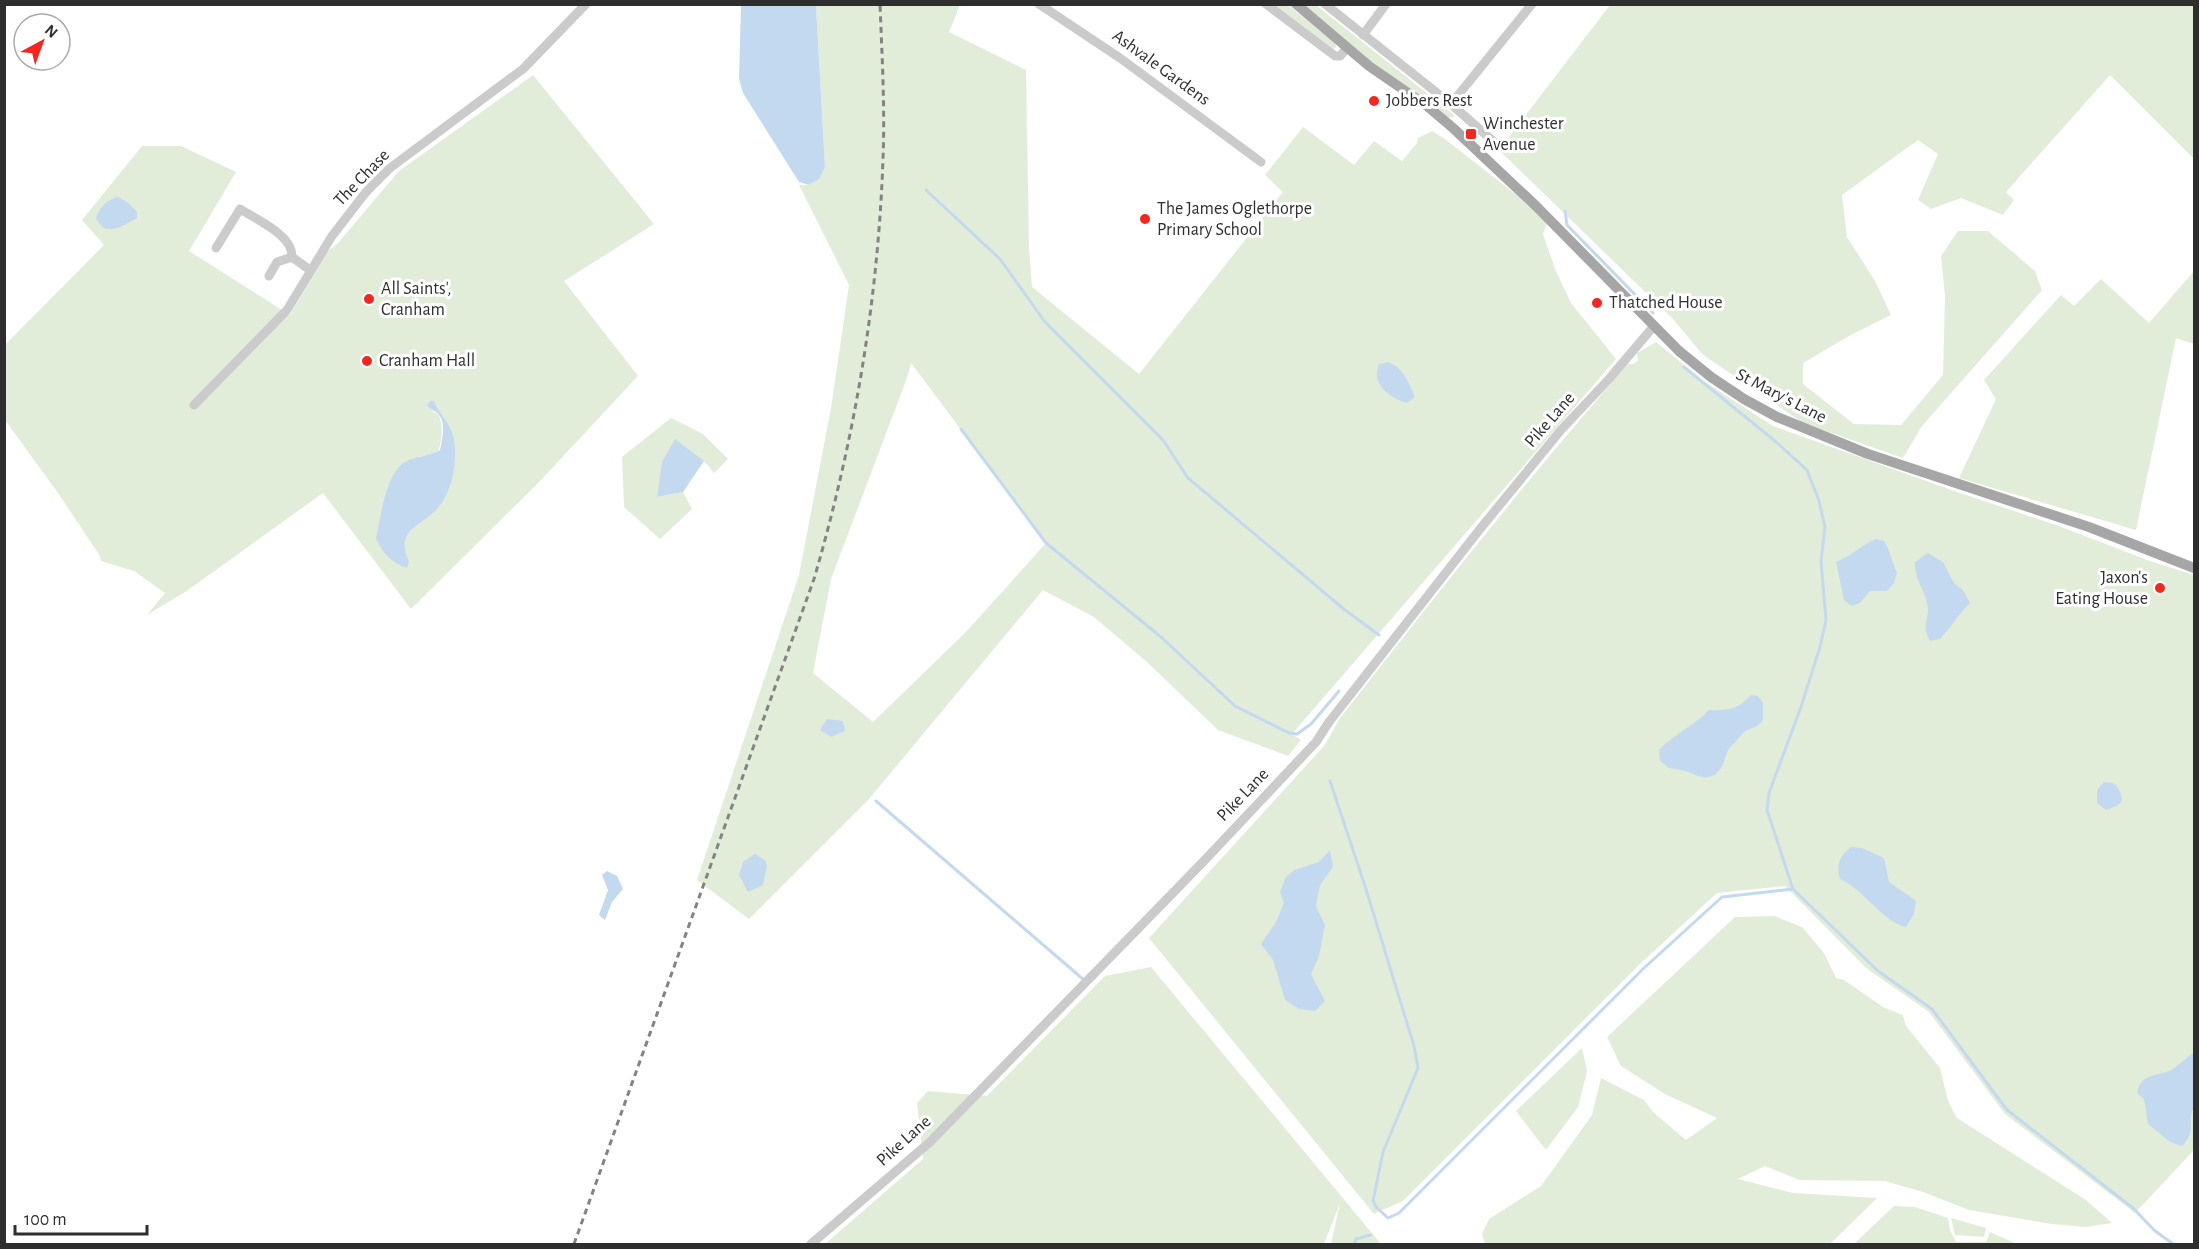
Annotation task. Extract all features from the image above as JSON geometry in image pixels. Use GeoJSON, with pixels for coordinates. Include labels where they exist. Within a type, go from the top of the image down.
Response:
{"type":"FeatureCollection","features":[{"type":"Feature","properties":{"kind":"main road","name":"St Mary's Lane"},"geometry":{"type":"LineString","coordinates":[[1296,4],[1369,66],[1427,106],[1453,128],[1536,206],[1653,327],[1711,377],[1743,399],[1777,417],[1868,454],[2089,527],[2194,568]]}},
{"type":"Feature","properties":{"kind":"street","name":"The Chase"},"geometry":{"type":"LineString","coordinates":[[194,405],[287,310],[334,232],[366,192],[390,168],[523,69],[586,4]]}},
{"type":"Feature","properties":{"kind":"street","name":"Ashvale Gardens"},"geometry":{"type":"LineString","coordinates":[[1039,4],[1120,58],[1261,162]]}},
{"type":"Feature","properties":{"kind":"street"},"geometry":{"type":"LineString","coordinates":[[1266,4],[1335,56],[1340,56],[1347,48]]}},
{"type":"Feature","properties":{"kind":"street"},"geometry":{"type":"LineString","coordinates":[[1325,4],[1493,141]]}},
{"type":"Feature","properties":{"kind":"street"},"geometry":{"type":"LineString","coordinates":[[1363,35],[1386,4]]}},
{"type":"Feature","properties":{"kind":"street"},"geometry":{"type":"LineString","coordinates":[[1450,104],[1532,4]]}},
{"type":"Feature","properties":{"kind":"street"},"geometry":{"type":"LineString","coordinates":[[1453,128],[1463,115]]}},
{"type":"Feature","properties":{"kind":"street"},"geometry":{"type":"LineString","coordinates":[[216,248],[240,210],[285,238],[292,249],[292,257]]}},
{"type":"Feature","properties":{"kind":"street"},"geometry":{"type":"LineString","coordinates":[[292,257],[310,270]]}},
{"type":"Feature","properties":{"kind":"street"},"geometry":{"type":"LineString","coordinates":[[269,276],[277,262],[292,257]]}},
{"type":"Feature","properties":{"kind":"street","name":"Pike Lane"},"geometry":{"type":"LineString","coordinates":[[811,1245],[930,1142],[1202,863],[1316,742],[1329,722],[1479,529],[1561,430],[1609,379],[1653,327]]}},
{"type":"Feature","properties":{"kind":"green space"},"geometry":{"type":"Polygon","coordinates":[[[816,5],[960,5],[949,32],[1026,70],[1029,247],[1032,287],[1139,374],[1283,192],[1265,175],[1303,127],[1354,165],[1374,141],[1402,161],[1417,143],[1418,138],[1432,131],[1445,139],[1519,197],[1547,224],[1543,234],[1555,269],[1571,303],[1616,359],[1292,734],[1301,740],[1288,756],[1218,730],[1147,662],[1094,617],[1043,590],[869,799],[749,919],[697,880],[799,575],[831,408],[849,285],[799,185],[809,185],[825,167],[816,5]],[[911,363],[831,579],[813,673],[873,722],[966,632],[1046,543],[911,363]]]}},
{"type":"Feature","properties":{"kind":"green space"},"geometry":{"type":"Polygon","coordinates":[[[1272,5],[1288,5],[1336,44],[1336,47],[1331,51],[1272,5]]]}},
{"type":"Feature","properties":{"kind":"green space"},"geometry":{"type":"Polygon","coordinates":[[[1301,5],[1316,5],[1454,117],[1448,118],[1351,47],[1301,5]]]}},
{"type":"Feature","properties":{"kind":"green space"},"geometry":{"type":"Polygon","coordinates":[[[1610,5],[2194,5],[2194,159],[2110,75],[2006,192],[2014,200],[2003,215],[1961,198],[1931,209],[1918,200],[1938,154],[1918,140],[1842,195],[1847,237],[1875,281],[1891,315],[1803,363],[1803,384],[1854,424],[1901,425],[1943,375],[1945,296],[1941,256],[1958,231],[1988,231],[2035,271],[2042,290],[1922,426],[1903,458],[1803,423],[1702,354],[1673,319],[1499,150],[1610,5]]]}},
{"type":"Feature","properties":{"kind":"green space"},"geometry":{"type":"Polygon","coordinates":[[[533,75],[654,224],[564,281],[638,376],[540,481],[411,609],[323,493],[188,590],[147,615],[165,593],[134,571],[101,561],[100,556],[58,493],[5,420],[4,346],[104,245],[82,220],[142,146],[181,146],[236,172],[189,251],[290,315],[328,251],[338,243],[399,171],[533,75]],[[435,405],[432,411],[439,415],[442,428],[439,450],[413,459],[398,471],[389,487],[379,524],[405,552],[405,537],[439,507],[448,491],[452,478],[455,447],[435,405]]]}},
{"type":"Feature","properties":{"kind":"green space"},"geometry":{"type":"Polygon","coordinates":[[[2194,271],[2194,344],[2176,338],[2136,530],[1959,478],[1996,399],[1984,380],[2061,295],[2074,306],[2101,279],[2149,323],[2194,271]]]}},
{"type":"Feature","properties":{"kind":"green space"},"geometry":{"type":"Polygon","coordinates":[[[1656,342],[1705,382],[1773,426],[2194,575],[2194,1150],[2135,1213],[2005,1114],[1929,1012],[1866,968],[1785,886],[1717,893],[1641,963],[1403,1201],[1374,1214],[1149,938],[1324,746],[1340,718],[1518,494],[1628,364],[1638,361],[1637,353],[1656,342]]]}},
{"type":"Feature","properties":{"kind":"green space"},"geometry":{"type":"Polygon","coordinates":[[[671,418],[703,434],[728,459],[714,473],[704,461],[657,497],[683,492],[692,509],[660,539],[624,507],[622,457],[671,418]]]}},
{"type":"Feature","properties":{"kind":"green space"},"geometry":{"type":"Polygon","coordinates":[[[1774,916],[1802,927],[1824,953],[1836,978],[1844,980],[1883,1007],[1903,1015],[1906,1026],[1940,1068],[1948,1101],[1957,1118],[2086,1200],[2112,1223],[2085,1227],[2052,1224],[1969,1210],[1923,1192],[1885,1181],[1799,1180],[1765,1166],[1738,1179],[1793,1193],[1877,1198],[1830,1244],[1485,1244],[1482,1234],[1489,1219],[1541,1186],[1592,1115],[1601,1078],[1644,1100],[1653,1112],[1686,1140],[1717,1118],[1665,1094],[1621,1066],[1607,1037],[1735,917],[1774,916]]]}},
{"type":"Feature","properties":{"kind":"green space"},"geometry":{"type":"Polygon","coordinates":[[[1151,967],[1381,1244],[1331,1244],[1340,1203],[1324,1244],[825,1244],[923,1159],[917,1103],[928,1091],[987,1096],[1105,976],[1151,967]]]}},
{"type":"Feature","properties":{"kind":"green space"},"geometry":{"type":"Polygon","coordinates":[[[1582,1048],[1587,1071],[1578,1107],[1546,1150],[1516,1111],[1582,1048]]]}},
{"type":"Feature","properties":{"kind":"green space"},"geometry":{"type":"Polygon","coordinates":[[[1894,1206],[1915,1207],[1948,1218],[1950,1230],[1956,1242],[1986,1242],[1990,1232],[2017,1244],[1854,1244],[1894,1206]]]}},
{"type":"Feature","properties":{"kind":"green space"},"geometry":{"type":"Polygon","coordinates":[[[1951,1218],[1986,1228],[1984,1237],[1955,1235],[1951,1218]]]}},
{"type":"Feature","properties":{"kind":"water"},"geometry":{"type":"Polygon","coordinates":[[[741,5],[816,5],[825,167],[819,179],[809,185],[799,182],[743,93],[739,79],[741,5]]]}},
{"type":"Feature","properties":{"kind":"water"},"geometry":{"type":"Polygon","coordinates":[[[117,197],[133,207],[137,212],[137,218],[115,229],[105,228],[96,219],[97,215],[103,205],[117,197]]]}},
{"type":"Feature","properties":{"kind":"water"},"geometry":{"type":"Polygon","coordinates":[[[1388,362],[1402,372],[1410,386],[1415,397],[1407,403],[1388,394],[1379,384],[1377,371],[1379,364],[1388,362]]]}},
{"type":"Feature","properties":{"kind":"water"},"geometry":{"type":"Polygon","coordinates":[[[430,401],[434,401],[452,432],[455,462],[451,484],[441,504],[408,534],[405,541],[409,562],[407,568],[388,557],[376,539],[384,500],[395,472],[409,460],[440,450],[443,432],[441,418],[427,406],[430,401]]]}},
{"type":"Feature","properties":{"kind":"water"},"geometry":{"type":"Polygon","coordinates":[[[675,439],[704,461],[683,492],[657,497],[662,462],[675,439]]]}},
{"type":"Feature","properties":{"kind":"water"},"geometry":{"type":"Polygon","coordinates":[[[1876,539],[1884,541],[1888,548],[1897,573],[1894,583],[1887,591],[1870,591],[1860,603],[1852,606],[1844,600],[1836,562],[1876,539]]]}},
{"type":"Feature","properties":{"kind":"water"},"geometry":{"type":"Polygon","coordinates":[[[1928,553],[1943,562],[1954,583],[1963,590],[1970,603],[1940,639],[1930,641],[1926,630],[1927,603],[1915,568],[1915,562],[1928,553]]]}},
{"type":"Feature","properties":{"kind":"water"},"geometry":{"type":"Polygon","coordinates":[[[1751,695],[1758,696],[1763,703],[1763,720],[1757,726],[1745,731],[1728,750],[1722,767],[1715,775],[1704,778],[1669,768],[1660,761],[1659,750],[1709,710],[1732,708],[1751,695]]]}},
{"type":"Feature","properties":{"kind":"water"},"geometry":{"type":"Polygon","coordinates":[[[827,719],[843,721],[845,731],[831,737],[820,730],[827,719]]]}},
{"type":"Feature","properties":{"kind":"water"},"geometry":{"type":"Polygon","coordinates":[[[2104,782],[2113,783],[2117,787],[2122,801],[2117,806],[2106,810],[2097,803],[2097,790],[2104,782]]]}},
{"type":"Feature","properties":{"kind":"water"},"geometry":{"type":"Polygon","coordinates":[[[1851,847],[1862,848],[1884,858],[1889,882],[1916,901],[1914,914],[1906,927],[1889,919],[1857,890],[1840,879],[1838,869],[1840,861],[1851,847]]]}},
{"type":"Feature","properties":{"kind":"water"},"geometry":{"type":"Polygon","coordinates":[[[1330,850],[1333,867],[1320,885],[1316,906],[1325,925],[1319,956],[1311,974],[1325,1001],[1315,1011],[1299,1009],[1285,1000],[1273,960],[1261,944],[1276,922],[1284,903],[1280,892],[1286,877],[1294,870],[1319,862],[1330,850]]]}},
{"type":"Feature","properties":{"kind":"water"},"geometry":{"type":"Polygon","coordinates":[[[755,854],[765,860],[767,866],[763,885],[748,892],[739,875],[743,862],[755,854]]]}},
{"type":"Feature","properties":{"kind":"water"},"geometry":{"type":"Polygon","coordinates":[[[607,871],[617,876],[623,889],[612,902],[605,920],[599,915],[608,890],[602,875],[607,871]]]}},
{"type":"Feature","properties":{"kind":"water"},"geometry":{"type":"Polygon","coordinates":[[[2194,1052],[2194,1107],[2191,1131],[2182,1146],[2170,1142],[2148,1124],[2144,1099],[2137,1093],[2146,1079],[2171,1070],[2194,1052]]]}},
{"type":"Feature","properties":{"kind":"waterway"},"geometry":{"type":"LineString","coordinates":[[926,190],[1000,259],[1045,322],[1163,440],[1188,478],[1345,610],[1379,635]]}},
{"type":"Feature","properties":{"kind":"waterway"},"geometry":{"type":"LineString","coordinates":[[1565,211],[1567,225],[1653,313]]}},
{"type":"Feature","properties":{"kind":"waterway"},"geometry":{"type":"LineString","coordinates":[[1684,367],[1807,470],[1819,501],[1825,527],[1821,561],[1826,620],[1801,707],[1769,793],[1767,810],[1793,889],[1878,971],[1932,1009],[2007,1110],[2133,1208],[2154,1230],[2173,1244]]}},
{"type":"Feature","properties":{"kind":"waterway"},"geometry":{"type":"LineString","coordinates":[[961,429],[1046,543],[1161,637],[1235,706],[1289,733],[1297,734],[1311,724],[1339,691]]}},
{"type":"Feature","properties":{"kind":"waterway"},"geometry":{"type":"LineString","coordinates":[[1330,781],[1365,886],[1414,1046],[1418,1068],[1383,1152],[1373,1201],[1388,1218],[1399,1213],[1644,968],[1722,897],[1793,889]]}},
{"type":"Feature","properties":{"kind":"waterway"},"geometry":{"type":"LineString","coordinates":[[876,801],[1084,980]]}},
{"type":"Feature","properties":{"kind":"waterway"},"geometry":{"type":"LineString","coordinates":[[1354,1244],[1356,1239],[1371,1235]]}},
{"type":"Feature","properties":{"kind":"railway"},"geometry":{"type":"LineString","coordinates":[[574,1244],[814,579],[841,476],[862,371],[876,266],[884,140],[880,4]]}},
{"type":"Feature","properties":{"kind":"place","name":"Jobbers Rest"},"geometry":{"type":"Point","coordinates":[1374,101]}},
{"type":"Feature","properties":{"kind":"place","name":"Winchester Avenue"},"geometry":{"type":"Point","coordinates":[1471,134]}},
{"type":"Feature","properties":{"kind":"place","name":"The James Oglethorpe Primary School"},"geometry":{"type":"Point","coordinates":[1145,219]}},
{"type":"Feature","properties":{"kind":"place","name":"All Saints', Cranham"},"geometry":{"type":"Point","coordinates":[369,299]}},
{"type":"Feature","properties":{"kind":"place","name":"Thatched House"},"geometry":{"type":"Point","coordinates":[1597,303]}},
{"type":"Feature","properties":{"kind":"place","name":"Cranham Hall"},"geometry":{"type":"Point","coordinates":[367,361]}},
{"type":"Feature","properties":{"kind":"place","name":"Jaxon's Eating House"},"geometry":{"type":"Point","coordinates":[2160,588]}}]}
